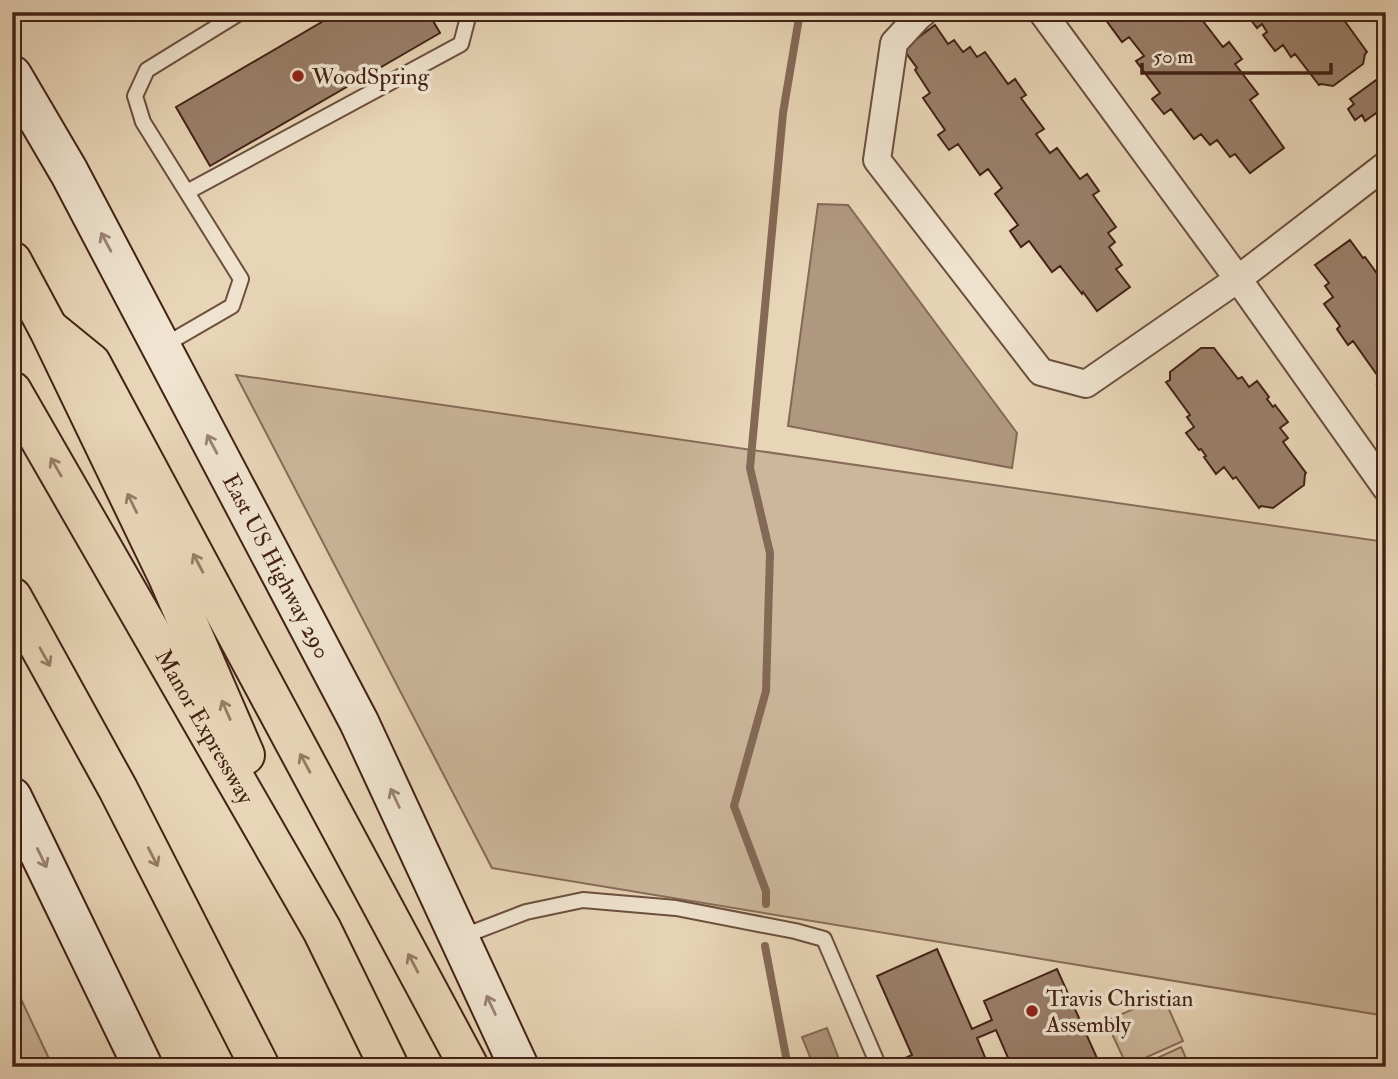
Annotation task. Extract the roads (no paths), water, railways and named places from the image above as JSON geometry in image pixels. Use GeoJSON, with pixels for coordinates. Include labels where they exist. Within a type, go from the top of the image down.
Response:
{"type":"FeatureCollection","features":[{"type":"Feature","properties":{"kind":"highway"},"geometry":{"type":"LineString","coordinates":[[12,261],[48,328],[167,577],[321,930]]}},
{"type":"Feature","properties":{"kind":"highway"},"geometry":{"type":"LineString","coordinates":[[48,328],[91,363],[469,1067]]}},
{"type":"Feature","properties":{"kind":"highway","name":"Manor Expressway"},"geometry":{"type":"LineString","coordinates":[[12,391],[321,930],[389,1067]]}},
{"type":"Feature","properties":{"kind":"highway"},"geometry":{"type":"LineString","coordinates":[[12,597],[118,789],[260,1067]]}},
{"type":"Feature","properties":{"kind":"main road","name":"East US Highway 290"},"geometry":{"type":"LineString","coordinates":[[12,75],[69,172],[359,722],[519,1067]]}},
{"type":"Feature","properties":{"kind":"main road"},"geometry":{"type":"LineString","coordinates":[[12,797],[143,1067]]}},
{"type":"Feature","properties":{"kind":"street"},"geometry":{"type":"LineString","coordinates":[[924,12],[894,43],[877,160],[1041,372],[1086,384],[1238,279],[1386,165]]}},
{"type":"Feature","properties":{"kind":"street"},"geometry":{"type":"LineString","coordinates":[[1042,12],[1238,279],[1386,488]]}},
{"type":"Feature","properties":{"kind":"lane"},"geometry":{"type":"LineString","coordinates":[[162,347],[232,306],[241,279],[143,122],[135,96],[147,70],[241,12]]}},
{"type":"Feature","properties":{"kind":"lane"},"geometry":{"type":"LineString","coordinates":[[187,192],[461,44],[467,21],[464,12]]}},
{"type":"Feature","properties":{"kind":"lane"},"geometry":{"type":"LineString","coordinates":[[460,937],[526,912],[583,900],[676,908],[824,939],[879,1067]]}},
{"type":"Feature","properties":{"kind":"waterway"},"geometry":{"type":"LineString","coordinates":[[766,904],[766,891],[734,806],[766,691],[770,553],[750,468],[783,113],[800,12]]}},
{"type":"Feature","properties":{"kind":"waterway"},"geometry":{"type":"LineString","coordinates":[[765,946],[788,1067]]}},
{"type":"Feature","properties":{"kind":"place","name":"WoodSpring"},"geometry":{"type":"Point","coordinates":[298,76]}},
{"type":"Feature","properties":{"kind":"place","name":"Travis Christian Assembly"},"geometry":{"type":"Point","coordinates":[1032,1011]}}]}
